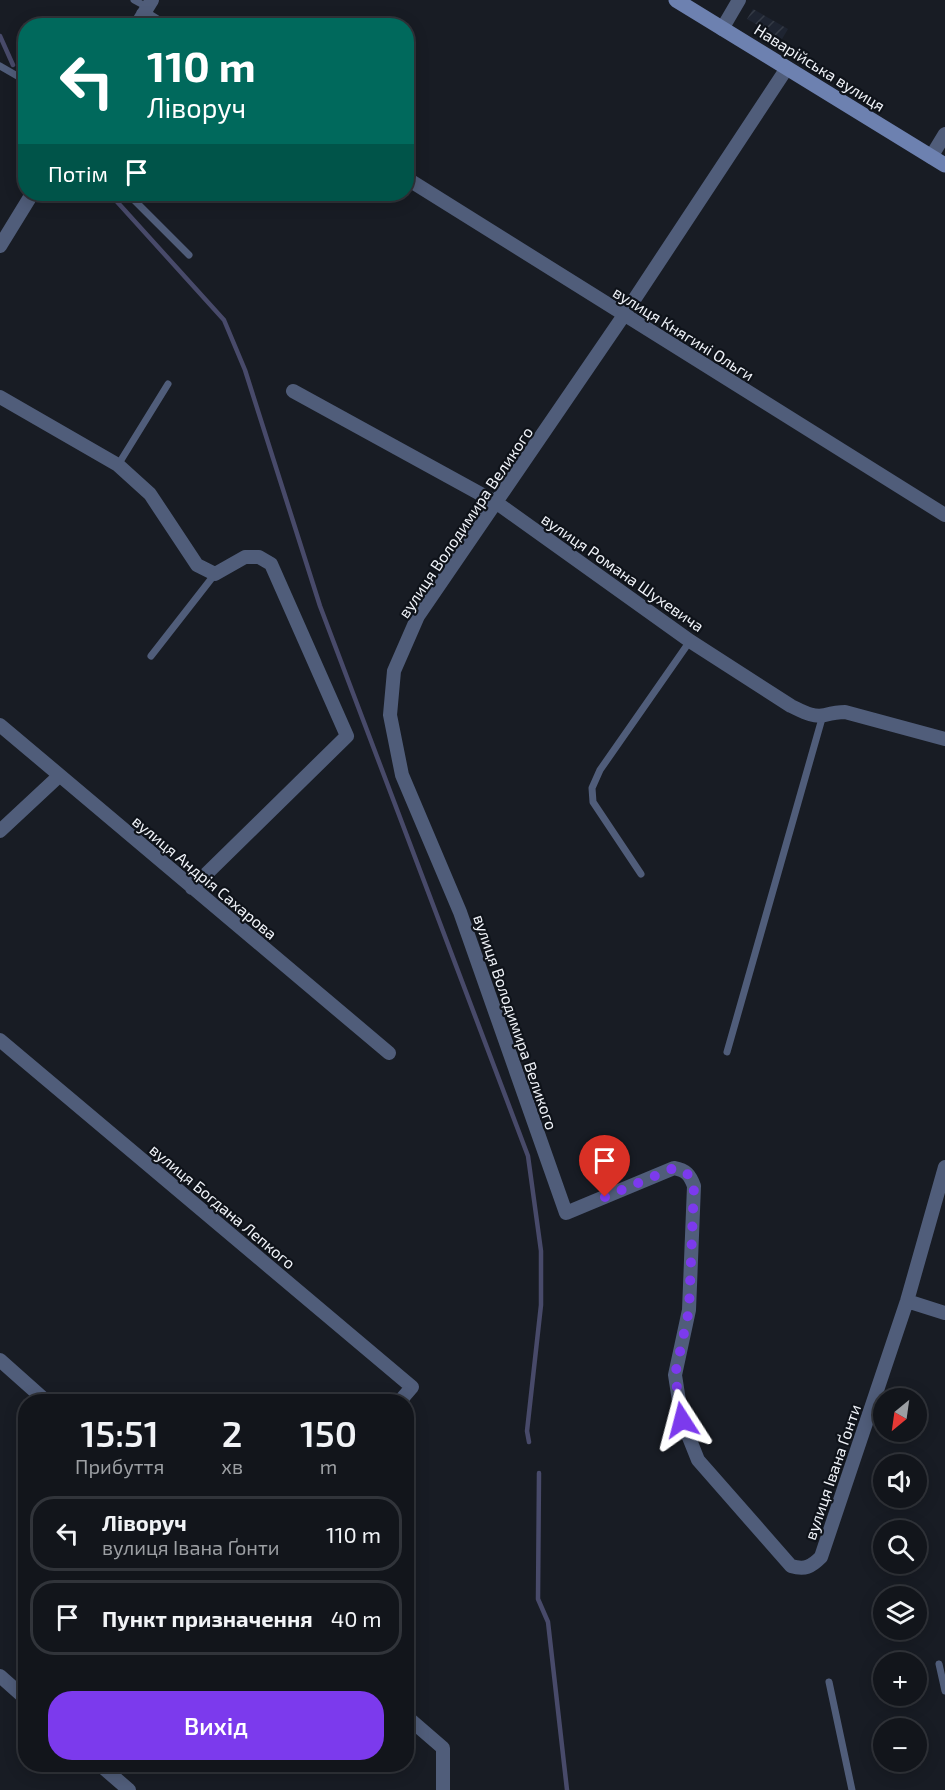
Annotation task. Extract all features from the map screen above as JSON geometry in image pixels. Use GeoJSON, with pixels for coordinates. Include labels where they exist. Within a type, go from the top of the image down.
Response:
{"type":"FeatureCollection","features":[{"type":"Feature","properties":{"kind":"street","name":"Наварійська вулиця"},"geometry":{"type":"LineString","coordinates":[[676,0],[938,161]]}},
{"type":"Feature","properties":{"kind":"street"},"geometry":{"type":"LineString","coordinates":[[722,28],[739,0]]}},
{"type":"Feature","properties":{"kind":"street","name":"вулиця Володимира Великого"},"geometry":{"type":"LineString","coordinates":[[566,1213],[460,912],[402,775],[390,714],[394,671],[418,616],[624,315],[787,68]]}},
{"type":"Feature","properties":{"kind":"street"},"geometry":{"type":"LineString","coordinates":[[938,161],[945,134]]}},
{"type":"Feature","properties":{"kind":"street","name":"вулиця Княгині Ольги"},"geometry":{"type":"LineString","coordinates":[[414,183],[945,514]]}},
{"type":"Feature","properties":{"kind":"street"},"geometry":{"type":"LineString","coordinates":[[0,246],[28,201]]}},
{"type":"Feature","properties":{"kind":"street","name":"вулиця Романа Шухевича"},"geometry":{"type":"LineString","coordinates":[[293,391],[497,503],[690,641],[791,706],[807,714],[823,716],[834,711],[845,712],[945,739]]}},
{"type":"Feature","properties":{"kind":"street"},"geometry":{"type":"LineString","coordinates":[[0,397],[118,465],[150,494],[196,565],[215,574],[245,556],[259,556],[271,564],[346,736],[192,888]]}},
{"type":"Feature","properties":{"kind":"street","name":"вулиця Андрія Сахарова"},"geometry":{"type":"LineString","coordinates":[[0,725],[389,1053]]}},
{"type":"Feature","properties":{"kind":"street"},"geometry":{"type":"LineString","coordinates":[[0,831],[59,776]]}},
{"type":"Feature","properties":{"kind":"street","name":"вулиця Богдана Лепкого"},"geometry":{"type":"LineString","coordinates":[[0,1040],[411,1387],[406,1394]]}},
{"type":"Feature","properties":{"kind":"street","name":"вулиця Івана Ґонти"},"geometry":{"type":"LineString","coordinates":[[566,1213],[674,1168],[682,1169],[690,1175],[694,1186],[689,1310],[675,1375],[682,1420],[698,1460],[791,1566],[801,1569],[812,1566],[820,1557],[907,1301],[945,1167]]}},
{"type":"Feature","properties":{"kind":"street"},"geometry":{"type":"LineString","coordinates":[[907,1301],[945,1313]]}},
{"type":"Feature","properties":{"kind":"street"},"geometry":{"type":"LineString","coordinates":[[0,1360],[38,1394]]}},
{"type":"Feature","properties":{"kind":"street"},"geometry":{"type":"LineString","coordinates":[[0,1676],[18,1692]]}},
{"type":"Feature","properties":{"kind":"street"},"geometry":{"type":"LineString","coordinates":[[414,1723],[443,1748],[443,1790]]}},
{"type":"Feature","properties":{"kind":"street"},"geometry":{"type":"LineString","coordinates":[[108,1772],[129,1790]]}},
{"type":"Feature","properties":{"kind":"lane"},"geometry":{"type":"LineString","coordinates":[[134,0],[145,12]]}},
{"type":"Feature","properties":{"kind":"lane"},"geometry":{"type":"LineString","coordinates":[[0,66],[18,76]]}},
{"type":"Feature","properties":{"kind":"lane"},"geometry":{"type":"LineString","coordinates":[[135,201],[189,255]]}},
{"type":"Feature","properties":{"kind":"lane"},"geometry":{"type":"LineString","coordinates":[[118,465],[168,384]]}},
{"type":"Feature","properties":{"kind":"lane"},"geometry":{"type":"LineString","coordinates":[[151,656],[215,574]]}},
{"type":"Feature","properties":{"kind":"lane"},"geometry":{"type":"LineString","coordinates":[[641,874],[594,802],[592,788],[600,770],[690,641]]}},
{"type":"Feature","properties":{"kind":"lane"},"geometry":{"type":"LineString","coordinates":[[727,1052],[823,716]]}},
{"type":"Feature","properties":{"kind":"lane"},"geometry":{"type":"LineString","coordinates":[[939,1664],[945,1691]]}},
{"type":"Feature","properties":{"kind":"lane"},"geometry":{"type":"LineString","coordinates":[[829,1682],[852,1790]]}},
{"type":"Feature","properties":{"kind":"shaded area"},"geometry":{"type":"Polygon","coordinates":[[[753,9],[788,29],[782,39],[747,19],[753,9]]]}},
{"type":"Feature","properties":{"kind":"waterway"},"geometry":{"type":"LineString","coordinates":[[0,36],[13,65]]}},
{"type":"Feature","properties":{"kind":"waterway"},"geometry":{"type":"LineString","coordinates":[[116,201],[224,320],[245,370],[320,606],[528,1156],[541,1251],[541,1305],[527,1431],[529,1442]]}},
{"type":"Feature","properties":{"kind":"waterway"},"geometry":{"type":"LineString","coordinates":[[539,1473],[538,1599],[548,1622],[567,1790]]}},
{"type":"Feature","properties":{"kind":"route"},"geometry":{"type":"LineString","coordinates":[[605,1197],[674,1168],[682,1169],[690,1175],[694,1186],[689,1310],[675,1375],[682,1420]]}}]}
